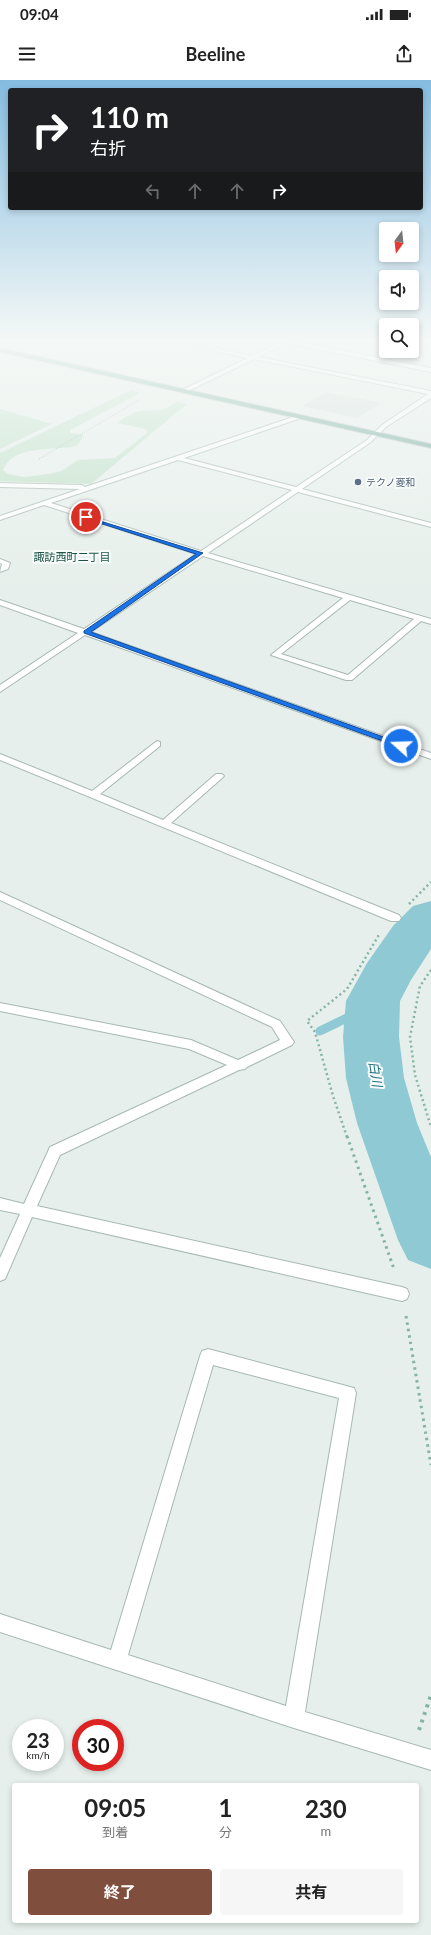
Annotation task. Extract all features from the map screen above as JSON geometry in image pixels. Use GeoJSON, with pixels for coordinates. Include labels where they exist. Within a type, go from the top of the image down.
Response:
{"type":"FeatureCollection","features":[{"type":"Feature","properties":{"kind":"main road"},"geometry":{"type":"LineString","coordinates":[[343,427],[431,446]]}},
{"type":"Feature","properties":{"kind":"street"},"geometry":{"type":"LineString","coordinates":[[0,518],[271,427]]}},
{"type":"Feature","properties":{"kind":"street"},"geometry":{"type":"LineString","coordinates":[[0,689],[86,632],[200,553],[369,441],[384,427]]}},
{"type":"Feature","properties":{"kind":"street"},"geometry":{"type":"LineString","coordinates":[[178,458],[431,525]]}},
{"type":"Feature","properties":{"kind":"street"},"geometry":{"type":"LineString","coordinates":[[0,485],[91,487]]}},
{"type":"Feature","properties":{"kind":"street"},"geometry":{"type":"LineString","coordinates":[[43,503],[200,553],[431,622]]}},
{"type":"Feature","properties":{"kind":"street"},"geometry":{"type":"LineString","coordinates":[[0,561],[6,563],[5,567],[0,570]]}},
{"type":"Feature","properties":{"kind":"street"},"geometry":{"type":"LineString","coordinates":[[348,598],[275,655],[349,678],[419,619]]}},
{"type":"Feature","properties":{"kind":"street"},"geometry":{"type":"LineString","coordinates":[[0,602],[431,756]]}},
{"type":"Feature","properties":{"kind":"street"},"geometry":{"type":"LineString","coordinates":[[93,795],[157,744]]}},
{"type":"Feature","properties":{"kind":"street"},"geometry":{"type":"LineString","coordinates":[[0,757],[395,918]]}},
{"type":"Feature","properties":{"kind":"street"},"geometry":{"type":"LineString","coordinates":[[164,824],[219,776]]}},
{"type":"Feature","properties":{"kind":"street"},"geometry":{"type":"LineString","coordinates":[[0,896],[276,1024],[288,1042],[241,1066],[55,1151],[0,1274]]}},
{"type":"Feature","properties":{"kind":"street"},"geometry":{"type":"LineString","coordinates":[[0,1007],[191,1045],[241,1066]]}},
{"type":"Feature","properties":{"kind":"street"},"geometry":{"type":"LineString","coordinates":[[0,1204],[402,1294]]}},
{"type":"Feature","properties":{"kind":"street"},"geometry":{"type":"LineString","coordinates":[[117,1661],[208,1356],[348,1393],[294,1718]]}},
{"type":"Feature","properties":{"kind":"street"},"geometry":{"type":"LineString","coordinates":[[0,1623],[294,1718],[431,1760]]}},
{"type":"Feature","properties":{"kind":"path"},"geometry":{"type":"LineString","coordinates":[[39,459],[94,427]]}},
{"type":"Feature","properties":{"kind":"path"},"geometry":{"type":"LineString","coordinates":[[431,882],[380,933],[347,989],[308,1021],[315,1032],[333,1096],[402,1294],[431,1465]]}},
{"type":"Feature","properties":{"kind":"path"},"geometry":{"type":"LineString","coordinates":[[431,970],[420,986],[410,1037],[415,1075],[431,1127]]}},
{"type":"Feature","properties":{"kind":"green space"},"geometry":{"type":"Polygon","coordinates":[[[0,427],[47,427],[0,449],[0,427]]]}},
{"type":"Feature","properties":{"kind":"green space"},"geometry":{"type":"Polygon","coordinates":[[[55,427],[76,427],[70,430],[71,433],[84,435],[77,446],[25,452],[8,462],[3,470],[8,474],[24,477],[49,474],[61,471],[78,460],[115,458],[147,433],[146,429],[134,427],[160,427],[91,484],[0,481],[0,453],[55,427]]]}},
{"type":"Feature","properties":{"kind":"waterway","name":"白川"},"geometry":{"type":"LineString","coordinates":[[431,918],[411,938],[386,976],[373,1001],[371,1037],[375,1078],[387,1123],[431,1240]]}},
{"type":"Feature","properties":{"kind":"waterway"},"geometry":{"type":"LineString","coordinates":[[320,1031],[351,1016],[373,1001]]}},
{"type":"Feature","properties":{"kind":"place","name":"テクノ菱和"},"geometry":{"type":"Point","coordinates":[358,482]}},
{"type":"Feature","properties":{"kind":"district","name":"諏訪西町二丁目"},"geometry":{"type":"Point","coordinates":[72,556]}},
{"type":"Feature","properties":{"kind":"route"},"geometry":{"type":"LineString","coordinates":[[86,517],[200,553],[86,632],[401,746]]}}]}
